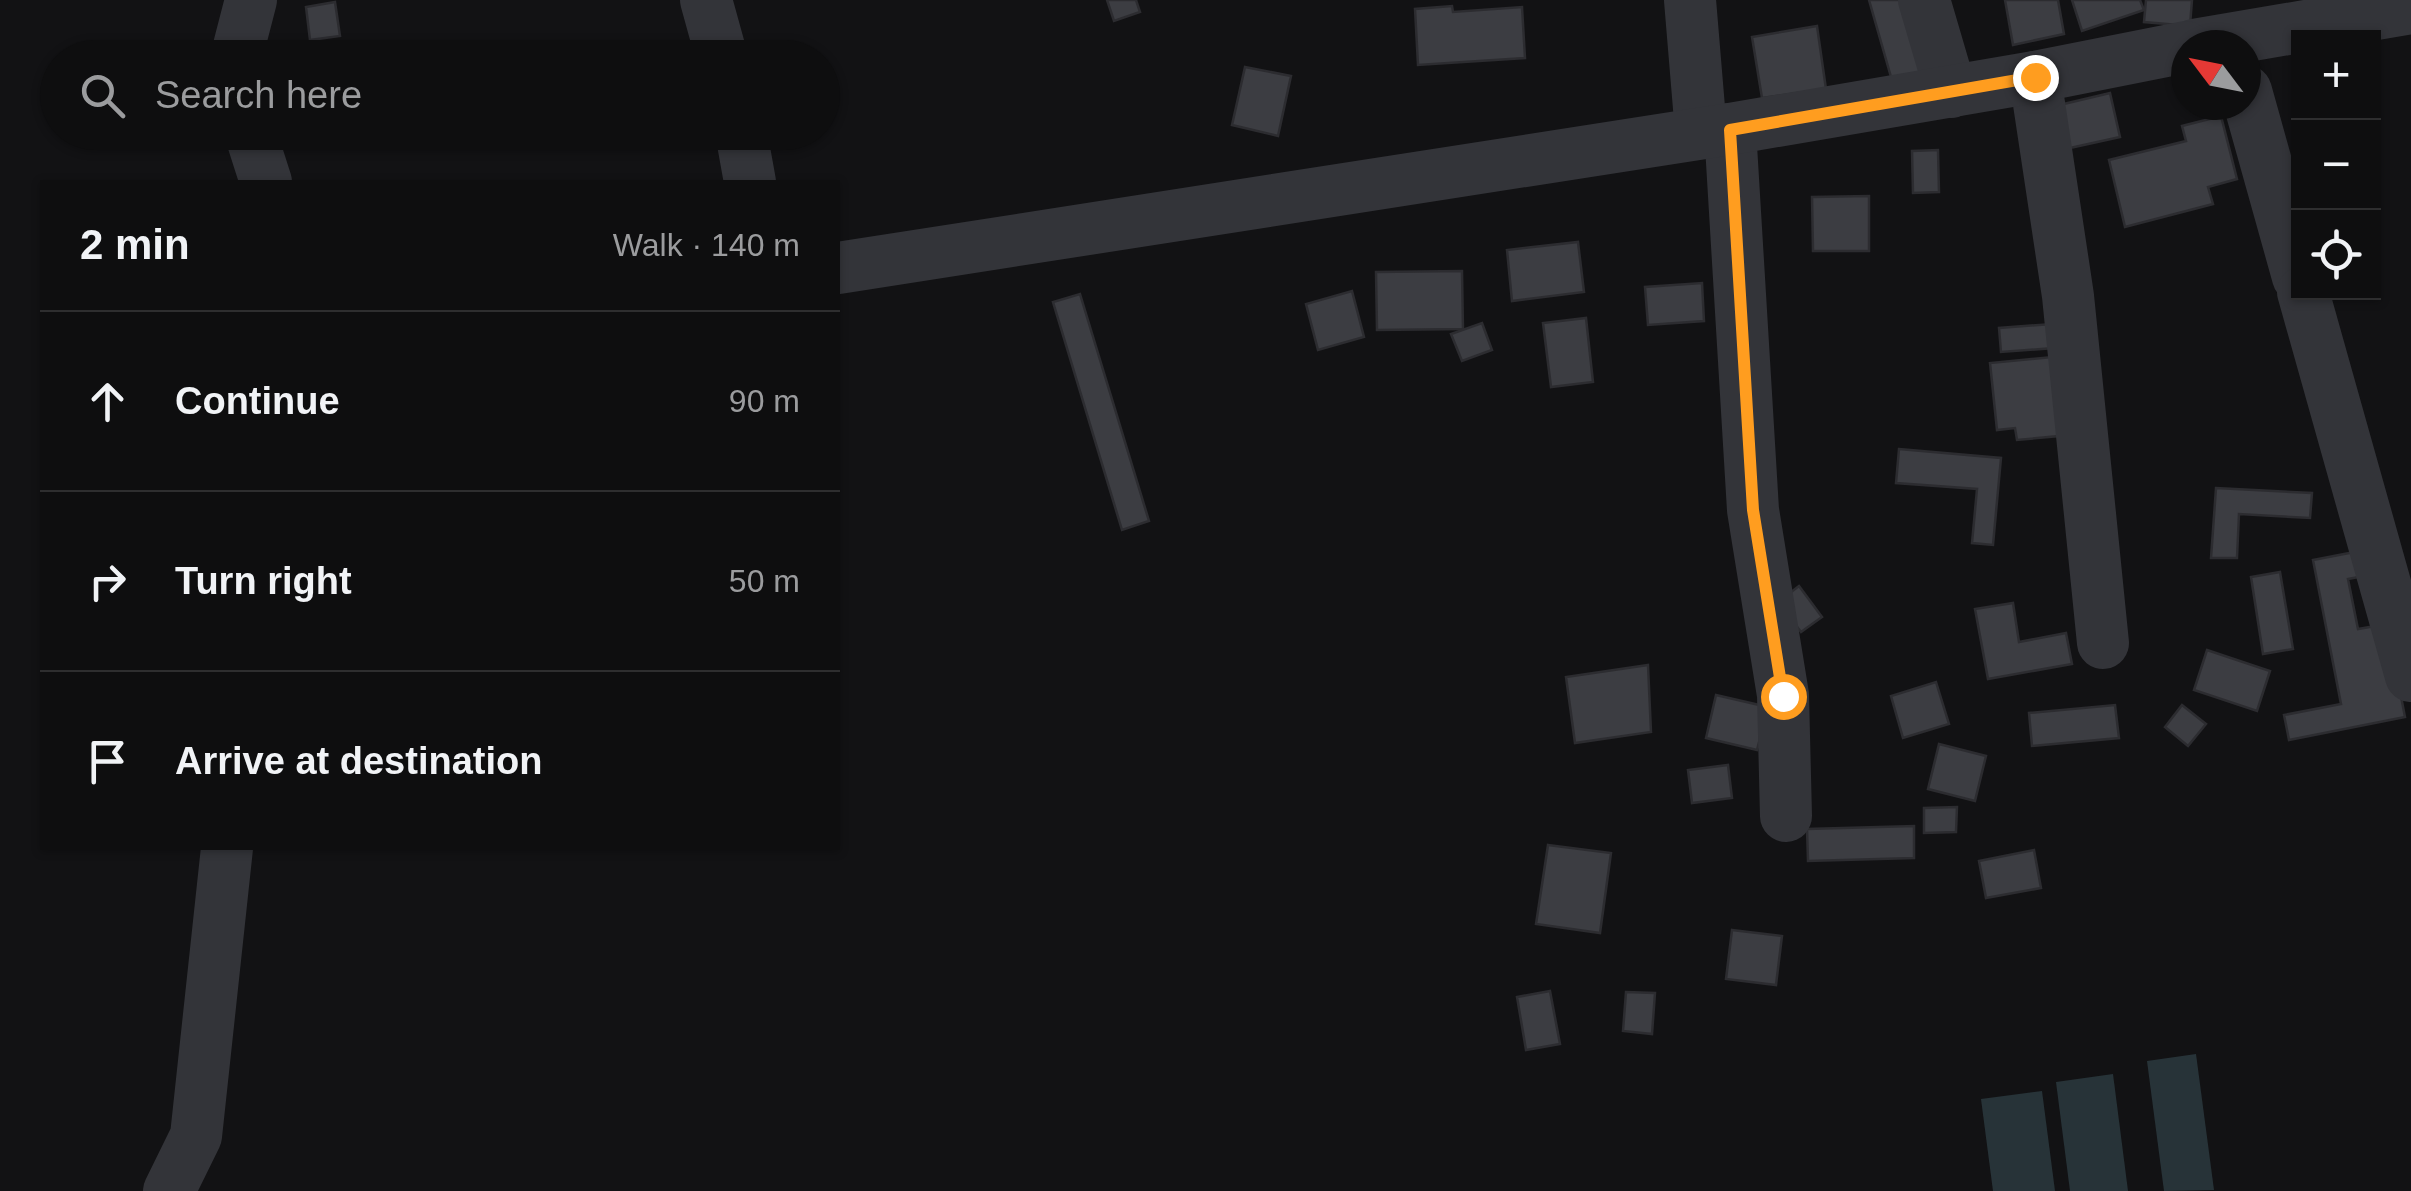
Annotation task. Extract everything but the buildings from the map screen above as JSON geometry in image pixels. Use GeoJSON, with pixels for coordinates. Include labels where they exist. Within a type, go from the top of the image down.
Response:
{"type":"FeatureCollection","features":[{"type":"Feature","properties":{"kind":"street"},"geometry":{"type":"LineString","coordinates":[[241,40],[251,0]]}},
{"type":"Feature","properties":{"kind":"street"},"geometry":{"type":"LineString","coordinates":[[706,0],[717,40]]}},
{"type":"Feature","properties":{"kind":"street"},"geometry":{"type":"LineString","coordinates":[[1690,0],[1716,130],[1753,510],[1783,696],[1786,816]]}},
{"type":"Feature","properties":{"kind":"street"},"geometry":{"type":"LineString","coordinates":[[1924,0],[1951,92]]}},
{"type":"Feature","properties":{"kind":"street"},"geometry":{"type":"LineString","coordinates":[[2250,30],[2411,8]]}},
{"type":"Feature","properties":{"kind":"street"},"geometry":{"type":"LineString","coordinates":[[840,268],[1951,92],[2171,45]]}},
{"type":"Feature","properties":{"kind":"street"},"geometry":{"type":"LineString","coordinates":[[2035,77],[2068,296],[2102,643]]}},
{"type":"Feature","properties":{"kind":"street"},"geometry":{"type":"LineString","coordinates":[[2254,120],[2291,252]]}},
{"type":"Feature","properties":{"kind":"street"},"geometry":{"type":"LineString","coordinates":[[256,150],[265,180]]}},
{"type":"Feature","properties":{"kind":"street"},"geometry":{"type":"LineString","coordinates":[[744,150],[750,180]]}},
{"type":"Feature","properties":{"kind":"street"},"geometry":{"type":"LineString","coordinates":[[2306,300],[2400,598],[2411,676]]}},
{"type":"Feature","properties":{"kind":"street"},"geometry":{"type":"LineString","coordinates":[[170,1191],[196,1136],[227,850]]}},
{"type":"Feature","properties":{"kind":"shaded area"},"geometry":{"type":"Polygon","coordinates":[[[2196,1054],[2214,1190],[2164,1191],[2147,1061],[2196,1054]]]}},
{"type":"Feature","properties":{"kind":"shaded area"},"geometry":{"type":"Polygon","coordinates":[[[2113,1074],[2128,1191],[2070,1191],[2056,1082],[2113,1074]]]}},
{"type":"Feature","properties":{"kind":"shaded area"},"geometry":{"type":"Polygon","coordinates":[[[2042,1091],[2055,1191],[1993,1191],[1981,1099],[2042,1091]]]}},
{"type":"Feature","properties":{"kind":"route"},"geometry":{"type":"LineString","coordinates":[[1783,696],[1753,510],[1730,130],[2035,77]]}}]}
